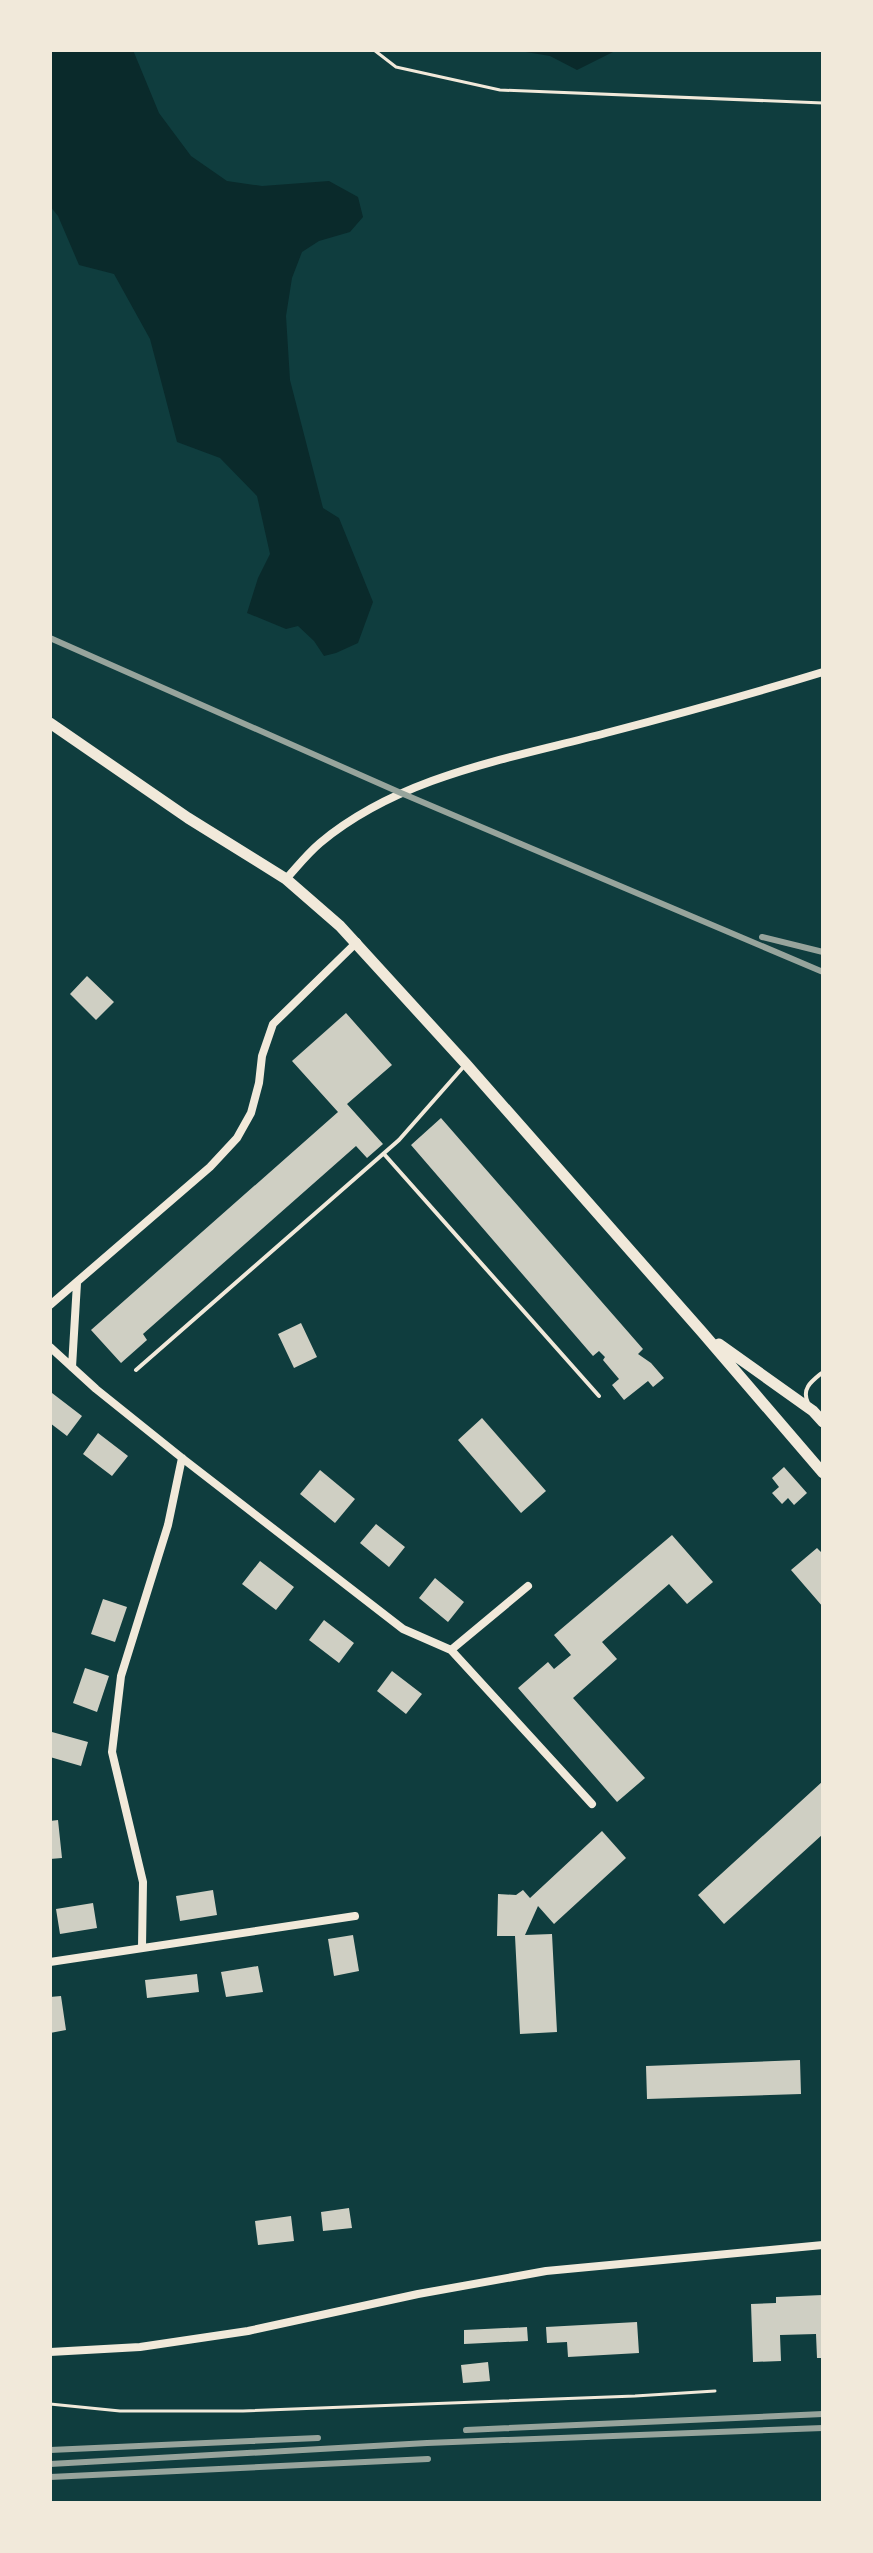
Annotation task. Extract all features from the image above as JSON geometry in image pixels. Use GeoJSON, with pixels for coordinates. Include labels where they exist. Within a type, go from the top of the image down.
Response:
{"type":"FeatureCollection","features":[{"type":"Feature","properties":{"kind":"street"},"geometry":{"type":"LineString","coordinates":[[286,879],[320,843],[358,816],[401,793],[472,768],[823,672]]}},
{"type":"Feature","properties":{"kind":"street"},"geometry":{"type":"LineString","coordinates":[[50,723],[188,818],[286,879],[357,942],[823,1473]]}},
{"type":"Feature","properties":{"kind":"street"},"geometry":{"type":"LineString","coordinates":[[50,1305],[210,1167],[237,1138],[251,1113],[262,1056],[273,1024],[357,942]]}},
{"type":"Feature","properties":{"kind":"street"},"geometry":{"type":"LineString","coordinates":[[72,1367],[77,1283]]}},
{"type":"Feature","properties":{"kind":"street"},"geometry":{"type":"LineString","coordinates":[[702,1332],[813,1411],[823,1422]]}},
{"type":"Feature","properties":{"kind":"street"},"geometry":{"type":"LineString","coordinates":[[50,1347],[182,1458],[403,1629],[451,1650],[592,1804]]}},
{"type":"Feature","properties":{"kind":"street"},"geometry":{"type":"LineString","coordinates":[[142,1947],[143,1882],[112,1752],[121,1676],[168,1525],[182,1458]]}},
{"type":"Feature","properties":{"kind":"street"},"geometry":{"type":"LineString","coordinates":[[451,1650],[528,1586]]}},
{"type":"Feature","properties":{"kind":"street"},"geometry":{"type":"LineString","coordinates":[[50,1962],[355,1916]]}},
{"type":"Feature","properties":{"kind":"street"},"geometry":{"type":"LineString","coordinates":[[50,2352],[140,2347],[222,2335],[546,2271],[823,2245]]}},
{"type":"Feature","properties":{"kind":"lane"},"geometry":{"type":"LineString","coordinates":[[136,1370],[384,1154],[466,1064]]}},
{"type":"Feature","properties":{"kind":"lane"},"geometry":{"type":"LineString","coordinates":[[384,1154],[599,1396]]}},
{"type":"Feature","properties":{"kind":"lane"},"geometry":{"type":"LineString","coordinates":[[813,1411],[805,1392],[808,1384],[823,1372]]}},
{"type":"Feature","properties":{"kind":"path"},"geometry":{"type":"LineString","coordinates":[[374,50],[396,67],[500,90],[823,103]]}},
{"type":"Feature","properties":{"kind":"path"},"geometry":{"type":"LineString","coordinates":[[50,2404],[134,2411],[230,2412],[715,2391]]}},
{"type":"Feature","properties":{"kind":"water"},"geometry":{"type":"Polygon","coordinates":[[[50,50],[133,50],[159,113],[191,156],[227,181],[262,186],[329,181],[358,197],[363,217],[350,232],[319,241],[302,252],[292,278],[286,316],[290,380],[323,508],[339,518],[373,602],[358,643],[324,656],[298,626],[286,629],[247,613],[258,578],[270,554],[257,496],[220,458],[177,442],[150,339],[114,274],[79,265],[58,216],[50,206],[50,50]]]}},
{"type":"Feature","properties":{"kind":"water"},"geometry":{"type":"Polygon","coordinates":[[[514,50],[617,50],[577,70],[550,56],[514,50]]]}},
{"type":"Feature","properties":{"kind":"building"},"geometry":{"type":"Polygon","coordinates":[[[87,976],[114,1002],[96,1020],[70,994],[87,976]]]}},
{"type":"Feature","properties":{"kind":"building"},"geometry":{"type":"Polygon","coordinates":[[[346,1013],[392,1065],[347,1104],[383,1144],[367,1158],[356,1146],[143,1334],[147,1340],[121,1363],[91,1330],[338,1112],[292,1061],[346,1013]]]}},
{"type":"Feature","properties":{"kind":"building"},"geometry":{"type":"Polygon","coordinates":[[[441,1118],[643,1349],[638,1354],[664,1378],[653,1387],[648,1381],[624,1400],[612,1385],[619,1379],[603,1360],[605,1357],[599,1351],[593,1356],[411,1145],[441,1118]]]}},
{"type":"Feature","properties":{"kind":"building"},"geometry":{"type":"Polygon","coordinates":[[[301,1323],[317,1357],[294,1368],[278,1334],[301,1323]]]}},
{"type":"Feature","properties":{"kind":"building"},"geometry":{"type":"Polygon","coordinates":[[[52,1393],[82,1416],[67,1436],[50,1423],[52,1393]]]}},
{"type":"Feature","properties":{"kind":"building"},"geometry":{"type":"Polygon","coordinates":[[[482,1418],[546,1491],[521,1513],[458,1440],[482,1418]]]}},
{"type":"Feature","properties":{"kind":"building"},"geometry":{"type":"Polygon","coordinates":[[[98,1433],[128,1456],[112,1476],[83,1454],[98,1433]]]}},
{"type":"Feature","properties":{"kind":"building"},"geometry":{"type":"Polygon","coordinates":[[[784,1467],[807,1493],[794,1505],[788,1498],[782,1504],[772,1493],[779,1487],[772,1478],[784,1467]]]}},
{"type":"Feature","properties":{"kind":"building"},"geometry":{"type":"Polygon","coordinates":[[[320,1470],[355,1499],[335,1523],[300,1494],[320,1470]]]}},
{"type":"Feature","properties":{"kind":"building"},"geometry":{"type":"Polygon","coordinates":[[[376,1524],[405,1547],[389,1567],[360,1543],[376,1524]]]}},
{"type":"Feature","properties":{"kind":"building"},"geometry":{"type":"Polygon","coordinates":[[[672,1535],[713,1582],[687,1604],[669,1584],[602,1642],[617,1659],[573,1698],[645,1778],[617,1802],[518,1688],[548,1662],[554,1669],[571,1655],[554,1635],[672,1535]]]}},
{"type":"Feature","properties":{"kind":"building"},"geometry":{"type":"Polygon","coordinates":[[[817,1548],[823,1554],[823,1607],[791,1570],[817,1548]]]}},
{"type":"Feature","properties":{"kind":"building"},"geometry":{"type":"Polygon","coordinates":[[[260,1561],[294,1587],[276,1610],[242,1584],[260,1561]]]}},
{"type":"Feature","properties":{"kind":"building"},"geometry":{"type":"Polygon","coordinates":[[[435,1578],[464,1602],[448,1622],[419,1598],[435,1578]]]}},
{"type":"Feature","properties":{"kind":"building"},"geometry":{"type":"Polygon","coordinates":[[[103,1599],[127,1607],[115,1642],[91,1634],[103,1599]]]}},
{"type":"Feature","properties":{"kind":"building"},"geometry":{"type":"Polygon","coordinates":[[[324,1620],[354,1643],[339,1663],[309,1640],[324,1620]]]}},
{"type":"Feature","properties":{"kind":"building"},"geometry":{"type":"Polygon","coordinates":[[[85,1668],[109,1676],[97,1712],[73,1703],[85,1668]]]}},
{"type":"Feature","properties":{"kind":"building"},"geometry":{"type":"Polygon","coordinates":[[[392,1671],[422,1694],[406,1714],[377,1691],[392,1671]]]}},
{"type":"Feature","properties":{"kind":"building"},"geometry":{"type":"Polygon","coordinates":[[[52,1732],[88,1742],[81,1766],[50,1757],[52,1732]]]}},
{"type":"Feature","properties":{"kind":"building"},"geometry":{"type":"Polygon","coordinates":[[[823,1781],[823,1834],[724,1924],[698,1895],[823,1781]]]}},
{"type":"Feature","properties":{"kind":"building"},"geometry":{"type":"Polygon","coordinates":[[[58,1820],[62,1858],[50,1859],[50,1821],[58,1820]]]}},
{"type":"Feature","properties":{"kind":"building"},"geometry":{"type":"Polygon","coordinates":[[[602,1831],[626,1858],[554,1924],[538,1906],[525,1935],[552,1934],[557,2032],[520,2034],[515,1936],[497,1936],[498,1894],[516,1895],[523,1890],[530,1898],[602,1831]]]}},
{"type":"Feature","properties":{"kind":"building"},"geometry":{"type":"Polygon","coordinates":[[[213,1890],[217,1915],[180,1921],[176,1896],[213,1890]]]}},
{"type":"Feature","properties":{"kind":"building"},"geometry":{"type":"Polygon","coordinates":[[[93,1903],[97,1928],[60,1934],[56,1909],[93,1903]]]}},
{"type":"Feature","properties":{"kind":"building"},"geometry":{"type":"Polygon","coordinates":[[[353,1935],[359,1971],[334,1976],[328,1939],[353,1935]]]}},
{"type":"Feature","properties":{"kind":"building"},"geometry":{"type":"Polygon","coordinates":[[[258,1966],[263,1992],[226,1997],[221,1972],[258,1966]]]}},
{"type":"Feature","properties":{"kind":"building"},"geometry":{"type":"Polygon","coordinates":[[[197,1974],[199,1992],[147,1998],[145,1980],[197,1974]]]}},
{"type":"Feature","properties":{"kind":"building"},"geometry":{"type":"Polygon","coordinates":[[[61,1996],[66,2030],[50,2033],[50,1997],[61,1996]]]}},
{"type":"Feature","properties":{"kind":"building"},"geometry":{"type":"Polygon","coordinates":[[[800,2060],[801,2094],[647,2099],[646,2066],[800,2060]]]}},
{"type":"Feature","properties":{"kind":"building"},"geometry":{"type":"Polygon","coordinates":[[[349,2208],[352,2228],[323,2231],[321,2212],[349,2208]]]}},
{"type":"Feature","properties":{"kind":"building"},"geometry":{"type":"Polygon","coordinates":[[[291,2216],[294,2241],[258,2245],[255,2221],[291,2216]]]}},
{"type":"Feature","properties":{"kind":"building"},"geometry":{"type":"Polygon","coordinates":[[[823,2295],[823,2358],[817,2358],[816,2334],[780,2335],[781,2361],[753,2362],[751,2304],[776,2303],[776,2297],[823,2295]]]}},
{"type":"Feature","properties":{"kind":"building"},"geometry":{"type":"Polygon","coordinates":[[[637,2322],[639,2353],[568,2357],[567,2342],[547,2343],[546,2327],[637,2322]]]}},
{"type":"Feature","properties":{"kind":"building"},"geometry":{"type":"Polygon","coordinates":[[[527,2327],[528,2341],[464,2344],[464,2330],[527,2327]]]}},
{"type":"Feature","properties":{"kind":"building"},"geometry":{"type":"Polygon","coordinates":[[[488,2362],[490,2381],[463,2383],[461,2365],[488,2362]]]}},
{"type":"Feature","properties":{"kind":"railway"},"geometry":{"type":"LineString","coordinates":[[50,638],[401,793],[823,972]]}},
{"type":"Feature","properties":{"kind":"railway"},"geometry":{"type":"LineString","coordinates":[[762,937],[823,952]]}},
{"type":"Feature","properties":{"kind":"railway"},"geometry":{"type":"LineString","coordinates":[[466,2430],[823,2414]]}},
{"type":"Feature","properties":{"kind":"railway"},"geometry":{"type":"LineString","coordinates":[[50,2464],[427,2443],[823,2428]]}},
{"type":"Feature","properties":{"kind":"railway"},"geometry":{"type":"LineString","coordinates":[[50,2450],[318,2438]]}},
{"type":"Feature","properties":{"kind":"railway"},"geometry":{"type":"LineString","coordinates":[[50,2477],[428,2459]]}}]}
